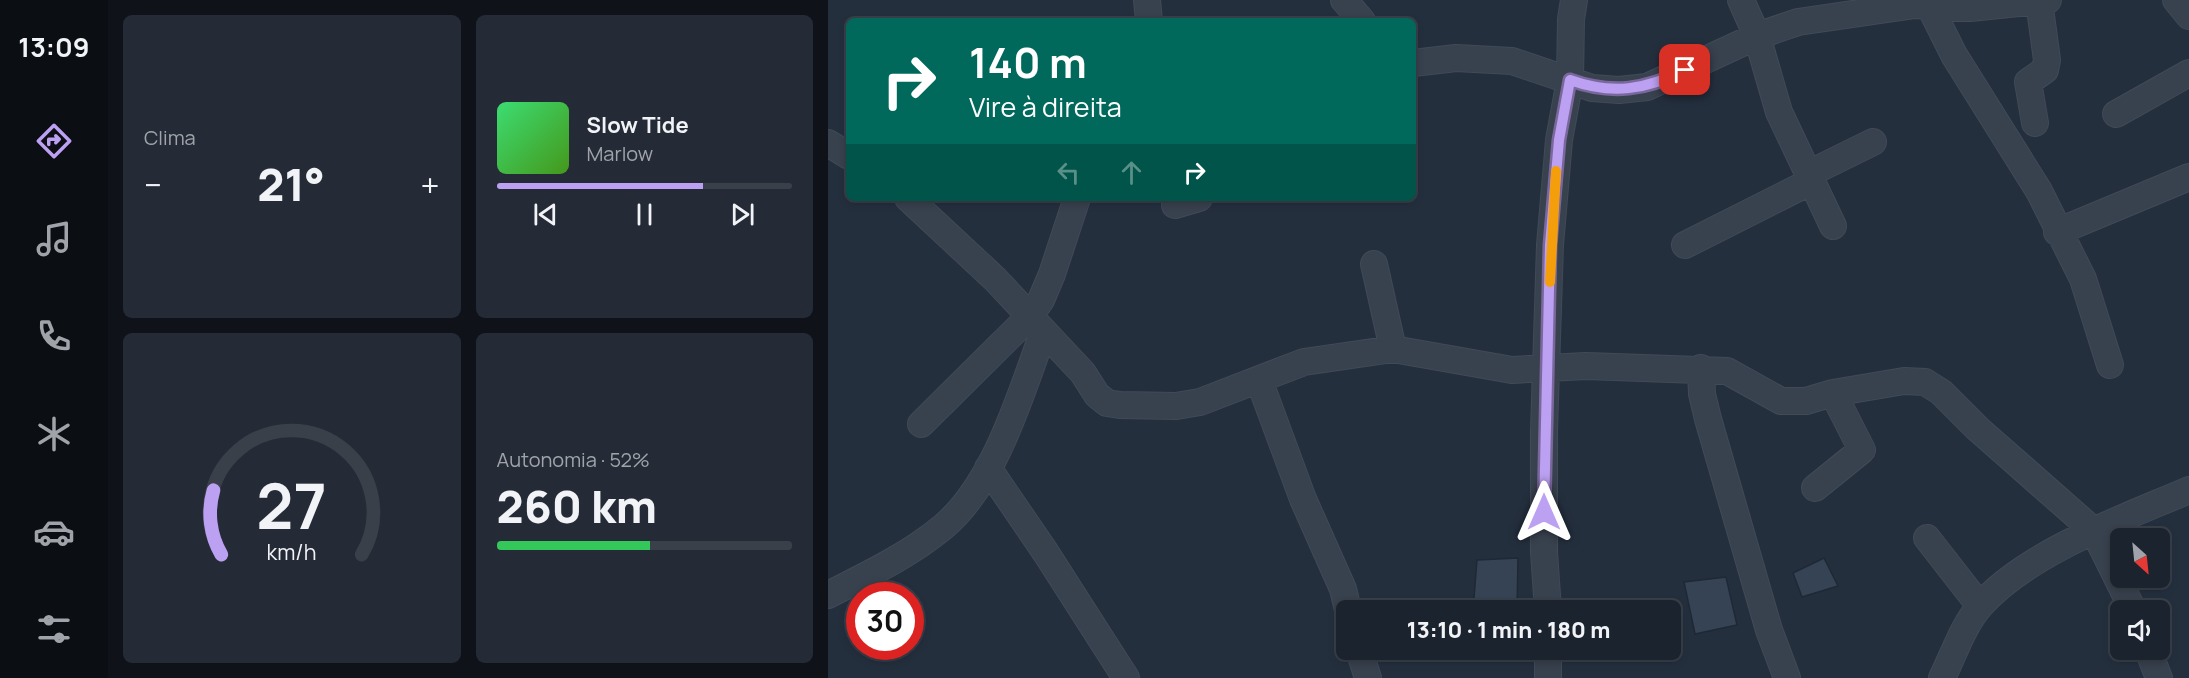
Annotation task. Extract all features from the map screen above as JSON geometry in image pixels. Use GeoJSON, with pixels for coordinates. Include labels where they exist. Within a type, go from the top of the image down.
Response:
{"type":"FeatureCollection","features":[{"type":"Feature","properties":{"kind":"street"},"geometry":{"type":"LineString","coordinates":[[1147,0],[1149,18]]}},
{"type":"Feature","properties":{"kind":"street"},"geometry":{"type":"LineString","coordinates":[[1344,0],[1359,18]]}},
{"type":"Feature","properties":{"kind":"street"},"geometry":{"type":"LineString","coordinates":[[1548,600],[1543,492],[1550,245],[1559,140],[1570,80],[1571,20],[1574,0]]}},
{"type":"Feature","properties":{"kind":"street"},"geometry":{"type":"LineString","coordinates":[[1741,0],[1757,36],[1779,112],[1833,226]]}},
{"type":"Feature","properties":{"kind":"street"},"geometry":{"type":"LineString","coordinates":[[2176,0],[2189,16]]}},
{"type":"Feature","properties":{"kind":"street"},"geometry":{"type":"LineString","coordinates":[[1416,63],[1456,58],[1512,61],[1592,88],[1618,90],[1647,87],[1757,36],[1798,22],[1920,3],[1970,8],[2043,1],[2047,60],[2045,69],[2028,82],[2035,123]]}},
{"type":"Feature","properties":{"kind":"street"},"geometry":{"type":"LineString","coordinates":[[1920,3],[2039,191],[2057,232],[2082,279],[2110,365]]}},
{"type":"Feature","properties":{"kind":"street"},"geometry":{"type":"LineString","coordinates":[[2116,114],[2189,73]]}},
{"type":"Feature","properties":{"kind":"street"},"geometry":{"type":"LineString","coordinates":[[1685,245],[1873,142]]}},
{"type":"Feature","properties":{"kind":"street"},"geometry":{"type":"LineString","coordinates":[[828,143],[846,154]]}},
{"type":"Feature","properties":{"kind":"street"},"geometry":{"type":"LineString","coordinates":[[2057,232],[2189,177]]}},
{"type":"Feature","properties":{"kind":"street"},"geometry":{"type":"LineString","coordinates":[[911,201],[995,279],[1083,373],[1107,403],[1176,406],[1200,402],[1304,362],[1392,349],[1512,370],[1586,366],[1701,368],[1727,371],[1781,401],[1806,401],[1833,393],[1904,381],[1925,382],[1941,392],[1978,429],[2094,531],[2128,600]]}},
{"type":"Feature","properties":{"kind":"street"},"geometry":{"type":"LineString","coordinates":[[828,595],[898,559],[944,527],[965,503],[987,468],[1024,387],[1041,300],[1076,201]]}},
{"type":"Feature","properties":{"kind":"street"},"geometry":{"type":"LineString","coordinates":[[1374,264],[1392,349]]}},
{"type":"Feature","properties":{"kind":"street"},"geometry":{"type":"LineString","coordinates":[[921,424],[1036,325]]}},
{"type":"Feature","properties":{"kind":"street"},"geometry":{"type":"LineString","coordinates":[[1701,368],[1702,394],[1708,419],[1769,630],[1787,678]]}},
{"type":"Feature","properties":{"kind":"street"},"geometry":{"type":"LineString","coordinates":[[1258,380],[1302,499],[1343,589],[1346,600]]}},
{"type":"Feature","properties":{"kind":"street"},"geometry":{"type":"LineString","coordinates":[[1815,488],[1862,450],[1833,393]]}},
{"type":"Feature","properties":{"kind":"street"},"geometry":{"type":"LineString","coordinates":[[987,468],[1040,544],[1126,678]]}},
{"type":"Feature","properties":{"kind":"street"},"geometry":{"type":"LineString","coordinates":[[1942,678],[1965,629],[1980,606],[2004,583],[2094,531],[2189,490]]}},
{"type":"Feature","properties":{"kind":"street"},"geometry":{"type":"LineString","coordinates":[[1927,538],[1980,606]]}},
{"type":"Feature","properties":{"kind":"street"},"geometry":{"type":"LineString","coordinates":[[1362,660],[1368,678]]}},
{"type":"Feature","properties":{"kind":"street"},"geometry":{"type":"LineString","coordinates":[[1548,660],[1548,678]]}},
{"type":"Feature","properties":{"kind":"street"},"geometry":{"type":"LineString","coordinates":[[2152,660],[2159,678]]}},
{"type":"Feature","properties":{"kind":"building"},"geometry":{"type":"Polygon","coordinates":[[[1518,558],[1517,600],[1474,600],[1477,560],[1518,558]]]}},
{"type":"Feature","properties":{"kind":"building"},"geometry":{"type":"Polygon","coordinates":[[[1824,558],[1838,586],[1802,597],[1793,573],[1824,558]]]}},
{"type":"Feature","properties":{"kind":"building"},"geometry":{"type":"Polygon","coordinates":[[[1726,577],[1737,625],[1695,634],[1684,582],[1726,577]]]}},
{"type":"Feature","properties":{"kind":"slow traffic"},"geometry":{"type":"LineString","coordinates":[[1550,282],[1550,245],[1556,171]]}},
{"type":"Feature","properties":{"kind":"route"},"geometry":{"type":"LineString","coordinates":[[1544,512],[1544,431],[1550,245],[1559,140],[1570,80],[1592,88],[1618,90],[1647,87],[1685,70]]}}]}
